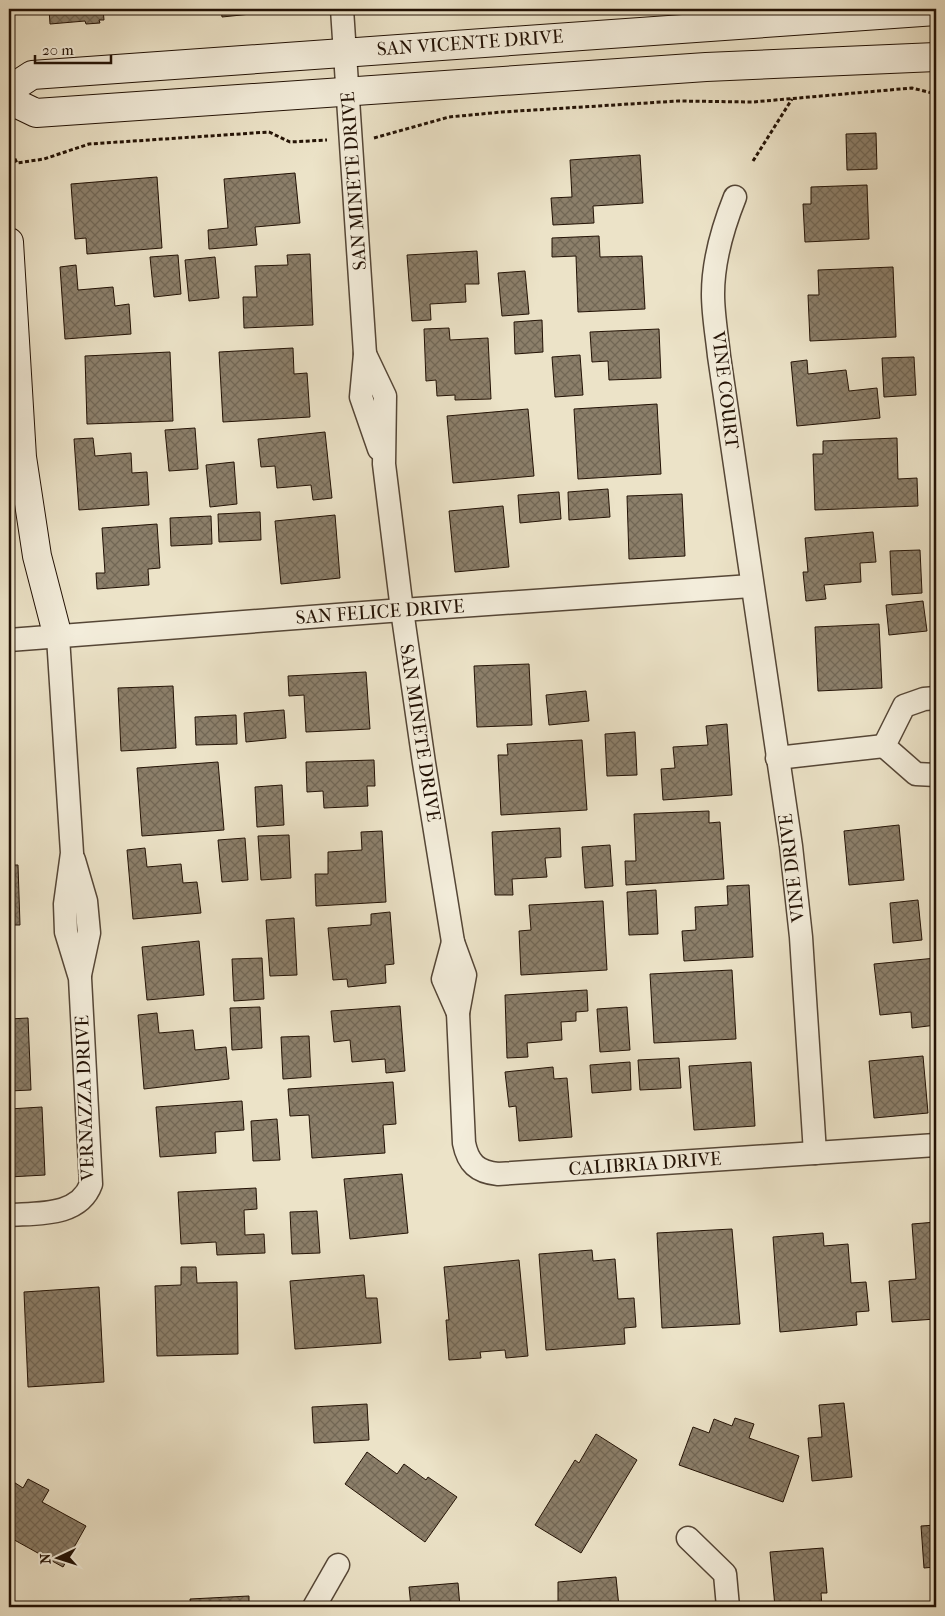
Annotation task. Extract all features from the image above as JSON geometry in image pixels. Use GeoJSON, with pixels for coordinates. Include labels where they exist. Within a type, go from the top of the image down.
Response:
{"type":"FeatureCollection","features":[{"type":"Feature","properties":{"kind":"street","name":"SAN MINETE DRIVE"},"geometry":{"type":"LineString","coordinates":[[342,9],[365,354],[385,396],[384,464],[402,610],[453,942],[443,979],[458,1013],[464,1143],[467,1157],[476,1168]]}},
{"type":"Feature","properties":{"kind":"street","name":"SAN VICENTE DRIVE"},"geometry":{"type":"LineString","coordinates":[[9,90],[32,75],[936,11]]}},
{"type":"Feature","properties":{"kind":"street","name":"SAN VICENTE DRIVE"},"geometry":{"type":"LineString","coordinates":[[9,100],[36,113],[706,67],[936,57]]}},
{"type":"Feature","properties":{"kind":"street","name":"VINE COURT"},"geometry":{"type":"LineString","coordinates":[[735,197],[724,225],[713,295],[719,356],[752,586]]}},
{"type":"Feature","properties":{"kind":"street"},"geometry":{"type":"LineString","coordinates":[[9,242],[22,457],[37,556],[58,637]]}},
{"type":"Feature","properties":{"kind":"street","name":"SAN FELICE DRIVE"},"geometry":{"type":"LineString","coordinates":[[9,640],[752,586]]}},
{"type":"Feature","properties":{"kind":"street","name":"VINE DRIVE"},"geometry":{"type":"LineString","coordinates":[[752,586],[791,846],[801,937],[815,1153]]}},
{"type":"Feature","properties":{"kind":"street","name":"VERNAZZA DRIVE"},"geometry":{"type":"LineString","coordinates":[[9,1215],[62,1211],[82,1199],[91,1184],[80,978],[89,933],[86,901],[72,853],[58,637]]}},
{"type":"Feature","properties":{"kind":"street"},"geometry":{"type":"LineString","coordinates":[[884,746],[904,706],[924,699],[936,698]]}},
{"type":"Feature","properties":{"kind":"street"},"geometry":{"type":"LineString","coordinates":[[777,758],[884,746],[916,774],[936,775]]}},
{"type":"Feature","properties":{"kind":"street","name":"CALIBRIA DRIVE"},"geometry":{"type":"LineString","coordinates":[[476,1168],[498,1174],[936,1145]]}},
{"type":"Feature","properties":{"kind":"street"},"geometry":{"type":"LineString","coordinates":[[688,1538],[725,1574],[728,1607]]}},
{"type":"Feature","properties":{"kind":"street"},"geometry":{"type":"LineString","coordinates":[[314,1607],[338,1565]]}},
{"type":"Feature","properties":{"kind":"path"},"geometry":{"type":"LineString","coordinates":[[366,139],[449,117],[502,112],[678,101],[728,103],[912,88],[936,94]]}},
{"type":"Feature","properties":{"kind":"path"},"geometry":{"type":"LineString","coordinates":[[753,161],[792,98]]}},
{"type":"Feature","properties":{"kind":"path"},"geometry":{"type":"LineString","coordinates":[[9,147],[17,163],[44,159],[89,144],[269,132],[290,142],[317,139],[333,140]]}},
{"type":"Feature","properties":{"kind":"building"},"geometry":{"type":"Polygon","coordinates":[[[49,9],[103,9],[104,20],[99,20],[100,23],[86,24],[85,21],[50,24],[49,9]]]}},
{"type":"Feature","properties":{"kind":"building"},"geometry":{"type":"Polygon","coordinates":[[[221,9],[280,9],[280,11],[222,17],[221,9]]]}},
{"type":"Feature","properties":{"kind":"building"},"geometry":{"type":"Polygon","coordinates":[[[876,133],[877,169],[847,170],[846,134],[876,133]]]}},
{"type":"Feature","properties":{"kind":"building"},"geometry":{"type":"Polygon","coordinates":[[[640,155],[643,203],[593,206],[594,223],[553,225],[551,198],[572,197],[570,160],[640,155]]]}},
{"type":"Feature","properties":{"kind":"building"},"geometry":{"type":"Polygon","coordinates":[[[295,173],[300,223],[255,227],[257,245],[209,249],[208,230],[228,228],[224,179],[295,173]]]}},
{"type":"Feature","properties":{"kind":"building"},"geometry":{"type":"Polygon","coordinates":[[[157,177],[162,248],[87,254],[86,238],[75,239],[71,184],[157,177]]]}},
{"type":"Feature","properties":{"kind":"building"},"geometry":{"type":"Polygon","coordinates":[[[867,185],[869,239],[805,242],[803,204],[811,204],[811,187],[867,185]]]}},
{"type":"Feature","properties":{"kind":"building"},"geometry":{"type":"Polygon","coordinates":[[[599,236],[600,257],[642,256],[645,309],[578,312],[576,256],[552,257],[552,238],[599,236]]]}},
{"type":"Feature","properties":{"kind":"building"},"geometry":{"type":"Polygon","coordinates":[[[477,251],[479,284],[465,284],[466,302],[430,304],[431,320],[412,321],[407,255],[477,251]]]}},
{"type":"Feature","properties":{"kind":"building"},"geometry":{"type":"Polygon","coordinates":[[[310,254],[313,325],[244,328],[243,297],[257,297],[255,266],[288,265],[287,255],[310,254]]]}},
{"type":"Feature","properties":{"kind":"building"},"geometry":{"type":"Polygon","coordinates":[[[178,255],[181,294],[154,297],[150,257],[178,255]]]}},
{"type":"Feature","properties":{"kind":"building"},"geometry":{"type":"Polygon","coordinates":[[[215,257],[219,298],[189,301],[185,260],[215,257]]]}},
{"type":"Feature","properties":{"kind":"building"},"geometry":{"type":"Polygon","coordinates":[[[76,265],[78,290],[113,287],[115,306],[129,304],[131,334],[65,339],[60,267],[76,265]]]}},
{"type":"Feature","properties":{"kind":"building"},"geometry":{"type":"Polygon","coordinates":[[[893,267],[896,337],[810,341],[808,295],[819,295],[818,270],[893,267]]]}},
{"type":"Feature","properties":{"kind":"building"},"geometry":{"type":"Polygon","coordinates":[[[525,271],[529,314],[502,316],[498,273],[525,271]]]}},
{"type":"Feature","properties":{"kind":"building"},"geometry":{"type":"Polygon","coordinates":[[[542,320],[543,352],[515,354],[514,322],[542,320]]]}},
{"type":"Feature","properties":{"kind":"building"},"geometry":{"type":"Polygon","coordinates":[[[449,328],[450,340],[488,338],[491,399],[455,400],[455,395],[437,396],[436,380],[426,381],[424,329],[449,328]]]}},
{"type":"Feature","properties":{"kind":"building"},"geometry":{"type":"Polygon","coordinates":[[[659,329],[661,378],[609,380],[608,361],[592,362],[590,332],[659,329]]]}},
{"type":"Feature","properties":{"kind":"building"},"geometry":{"type":"Polygon","coordinates":[[[293,348],[294,374],[307,373],[310,417],[223,422],[219,352],[293,348]]]}},
{"type":"Feature","properties":{"kind":"building"},"geometry":{"type":"Polygon","coordinates":[[[170,352],[173,421],[87,424],[85,356],[170,352]]]}},
{"type":"Feature","properties":{"kind":"building"},"geometry":{"type":"Polygon","coordinates":[[[580,355],[583,395],[555,397],[552,357],[580,355]]]}},
{"type":"Feature","properties":{"kind":"building"},"geometry":{"type":"Polygon","coordinates":[[[914,357],[916,395],[884,397],[882,358],[914,357]]]}},
{"type":"Feature","properties":{"kind":"building"},"geometry":{"type":"Polygon","coordinates":[[[807,360],[808,374],[846,370],[849,391],[877,388],[880,418],[797,426],[791,362],[807,360]]]}},
{"type":"Feature","properties":{"kind":"building"},"geometry":{"type":"Polygon","coordinates":[[[657,404],[661,474],[578,479],[574,409],[657,404]]]}},
{"type":"Feature","properties":{"kind":"building"},"geometry":{"type":"Polygon","coordinates":[[[528,409],[534,476],[453,483],[447,416],[528,409]]]}},
{"type":"Feature","properties":{"kind":"building"},"geometry":{"type":"Polygon","coordinates":[[[195,428],[198,469],[169,471],[165,430],[195,428]]]}},
{"type":"Feature","properties":{"kind":"building"},"geometry":{"type":"Polygon","coordinates":[[[325,432],[332,498],[313,500],[311,485],[277,488],[275,466],[261,467],[258,439],[325,432]]]}},
{"type":"Feature","properties":{"kind":"building"},"geometry":{"type":"Polygon","coordinates":[[[93,438],[95,456],[131,453],[132,473],[147,472],[149,505],[79,510],[74,439],[93,438]]]}},
{"type":"Feature","properties":{"kind":"building"},"geometry":{"type":"Polygon","coordinates":[[[897,438],[898,479],[917,478],[918,506],[815,510],[813,454],[823,454],[823,441],[897,438]]]}},
{"type":"Feature","properties":{"kind":"building"},"geometry":{"type":"Polygon","coordinates":[[[234,462],[237,504],[210,507],[206,465],[234,462]]]}},
{"type":"Feature","properties":{"kind":"building"},"geometry":{"type":"Polygon","coordinates":[[[608,489],[610,517],[569,520],[568,492],[608,489]]]}},
{"type":"Feature","properties":{"kind":"building"},"geometry":{"type":"Polygon","coordinates":[[[559,492],[561,519],[520,523],[518,495],[559,492]]]}},
{"type":"Feature","properties":{"kind":"building"},"geometry":{"type":"Polygon","coordinates":[[[682,494],[685,556],[629,559],[627,496],[682,494]]]}},
{"type":"Feature","properties":{"kind":"building"},"geometry":{"type":"Polygon","coordinates":[[[503,506],[509,567],[455,572],[449,511],[503,506]]]}},
{"type":"Feature","properties":{"kind":"building"},"geometry":{"type":"Polygon","coordinates":[[[260,512],[261,540],[219,542],[218,514],[260,512]]]}},
{"type":"Feature","properties":{"kind":"building"},"geometry":{"type":"Polygon","coordinates":[[[335,515],[340,578],[281,584],[275,521],[335,515]]]}},
{"type":"Feature","properties":{"kind":"building"},"geometry":{"type":"Polygon","coordinates":[[[211,516],[212,544],[171,546],[170,518],[211,516]]]}},
{"type":"Feature","properties":{"kind":"building"},"geometry":{"type":"Polygon","coordinates":[[[157,524],[160,568],[148,569],[149,585],[97,589],[96,573],[105,573],[102,528],[157,524]]]}},
{"type":"Feature","properties":{"kind":"building"},"geometry":{"type":"Polygon","coordinates":[[[873,532],[876,562],[860,563],[861,582],[824,585],[826,599],[806,601],[803,572],[808,572],[805,538],[873,532]]]}},
{"type":"Feature","properties":{"kind":"building"},"geometry":{"type":"Polygon","coordinates":[[[920,550],[922,593],[892,595],[890,551],[920,550]]]}},
{"type":"Feature","properties":{"kind":"building"},"geometry":{"type":"Polygon","coordinates":[[[923,601],[927,631],[889,635],[886,605],[923,601]]]}},
{"type":"Feature","properties":{"kind":"building"},"geometry":{"type":"Polygon","coordinates":[[[879,624],[882,688],[818,691],[815,627],[879,624]]]}},
{"type":"Feature","properties":{"kind":"building"},"geometry":{"type":"Polygon","coordinates":[[[529,664],[532,725],[477,727],[474,666],[529,664]]]}},
{"type":"Feature","properties":{"kind":"building"},"geometry":{"type":"Polygon","coordinates":[[[366,672],[370,729],[306,732],[304,695],[289,696],[288,676],[366,672]]]}},
{"type":"Feature","properties":{"kind":"building"},"geometry":{"type":"Polygon","coordinates":[[[173,686],[176,748],[121,751],[118,688],[173,686]]]}},
{"type":"Feature","properties":{"kind":"building"},"geometry":{"type":"Polygon","coordinates":[[[586,691],[589,721],[549,725],[546,695],[586,691]]]}},
{"type":"Feature","properties":{"kind":"building"},"geometry":{"type":"Polygon","coordinates":[[[284,710],[286,738],[246,742],[244,713],[284,710]]]}},
{"type":"Feature","properties":{"kind":"building"},"geometry":{"type":"Polygon","coordinates":[[[236,715],[237,744],[196,745],[195,717],[236,715]]]}},
{"type":"Feature","properties":{"kind":"building"},"geometry":{"type":"Polygon","coordinates":[[[727,724],[732,795],[663,800],[661,769],[675,768],[673,747],[708,745],[706,726],[727,724]]]}},
{"type":"Feature","properties":{"kind":"building"},"geometry":{"type":"Polygon","coordinates":[[[635,732],[637,775],[607,776],[605,734],[635,732]]]}},
{"type":"Feature","properties":{"kind":"building"},"geometry":{"type":"Polygon","coordinates":[[[582,740],[587,810],[501,815],[498,755],[508,755],[507,744],[582,740]]]}},
{"type":"Feature","properties":{"kind":"building"},"geometry":{"type":"Polygon","coordinates":[[[374,760],[375,786],[367,786],[368,806],[324,808],[323,791],[307,792],[306,762],[374,760]]]}},
{"type":"Feature","properties":{"kind":"building"},"geometry":{"type":"Polygon","coordinates":[[[218,762],[224,830],[142,836],[137,768],[218,762]]]}},
{"type":"Feature","properties":{"kind":"building"},"geometry":{"type":"Polygon","coordinates":[[[282,785],[284,825],[257,827],[255,787],[282,785]]]}},
{"type":"Feature","properties":{"kind":"building"},"geometry":{"type":"Polygon","coordinates":[[[709,811],[709,823],[720,822],[724,879],[626,885],[625,861],[636,861],[634,814],[709,811]]]}},
{"type":"Feature","properties":{"kind":"building"},"geometry":{"type":"Polygon","coordinates":[[[899,825],[904,880],[849,885],[844,831],[899,825]]]}},
{"type":"Feature","properties":{"kind":"building"},"geometry":{"type":"Polygon","coordinates":[[[560,828],[561,857],[545,858],[547,877],[512,879],[513,895],[495,895],[492,832],[560,828]]]}},
{"type":"Feature","properties":{"kind":"building"},"geometry":{"type":"Polygon","coordinates":[[[382,831],[386,902],[316,906],[315,874],[328,874],[328,852],[362,850],[361,832],[382,831]]]}},
{"type":"Feature","properties":{"kind":"building"},"geometry":{"type":"Polygon","coordinates":[[[289,835],[291,878],[261,880],[258,836],[289,835]]]}},
{"type":"Feature","properties":{"kind":"building"},"geometry":{"type":"Polygon","coordinates":[[[245,838],[248,880],[222,882],[218,840],[245,838]]]}},
{"type":"Feature","properties":{"kind":"building"},"geometry":{"type":"Polygon","coordinates":[[[610,845],[613,886],[585,888],[582,847],[610,845]]]}},
{"type":"Feature","properties":{"kind":"building"},"geometry":{"type":"Polygon","coordinates":[[[145,848],[147,867],[181,864],[183,883],[197,882],[201,913],[133,919],[127,850],[145,848]]]}},
{"type":"Feature","properties":{"kind":"building"},"geometry":{"type":"Polygon","coordinates":[[[9,865],[18,865],[20,925],[9,925],[9,865]]]}},
{"type":"Feature","properties":{"kind":"building"},"geometry":{"type":"Polygon","coordinates":[[[749,885],[753,957],[684,961],[682,931],[696,930],[695,907],[728,905],[727,886],[749,885]]]}},
{"type":"Feature","properties":{"kind":"building"},"geometry":{"type":"Polygon","coordinates":[[[656,890],[658,934],[629,935],[627,892],[656,890]]]}},
{"type":"Feature","properties":{"kind":"building"},"geometry":{"type":"Polygon","coordinates":[[[918,900],[922,940],[893,943],[890,903],[918,900]]]}},
{"type":"Feature","properties":{"kind":"building"},"geometry":{"type":"Polygon","coordinates":[[[603,901],[607,970],[521,975],[519,931],[531,930],[529,905],[603,901]]]}},
{"type":"Feature","properties":{"kind":"building"},"geometry":{"type":"Polygon","coordinates":[[[390,912],[394,964],[385,965],[386,983],[348,987],[347,979],[333,980],[328,928],[371,925],[371,914],[390,912]]]}},
{"type":"Feature","properties":{"kind":"building"},"geometry":{"type":"Polygon","coordinates":[[[294,918],[297,975],[270,976],[266,920],[294,918]]]}},
{"type":"Feature","properties":{"kind":"building"},"geometry":{"type":"Polygon","coordinates":[[[199,941],[204,995],[147,1000],[142,947],[199,941]]]}},
{"type":"Feature","properties":{"kind":"building"},"geometry":{"type":"Polygon","coordinates":[[[9,953],[11,994],[9,994],[9,953]]]}},
{"type":"Feature","properties":{"kind":"building"},"geometry":{"type":"Polygon","coordinates":[[[262,958],[264,999],[234,1001],[232,959],[262,958]]]}},
{"type":"Feature","properties":{"kind":"building"},"geometry":{"type":"Polygon","coordinates":[[[936,958],[936,1025],[912,1028],[911,1012],[880,1015],[874,964],[936,958]]]}},
{"type":"Feature","properties":{"kind":"building"},"geometry":{"type":"Polygon","coordinates":[[[732,970],[736,1039],[654,1043],[650,974],[732,970]]]}},
{"type":"Feature","properties":{"kind":"building"},"geometry":{"type":"Polygon","coordinates":[[[587,990],[588,1011],[576,1012],[576,1021],[561,1022],[562,1040],[527,1043],[528,1057],[507,1058],[505,995],[587,990]]]}},
{"type":"Feature","properties":{"kind":"building"},"geometry":{"type":"Polygon","coordinates":[[[400,1006],[405,1071],[386,1073],[385,1059],[352,1062],[350,1040],[334,1042],[331,1011],[400,1006]]]}},
{"type":"Feature","properties":{"kind":"building"},"geometry":{"type":"Polygon","coordinates":[[[260,1007],[262,1048],[232,1050],[230,1008],[260,1007]]]}},
{"type":"Feature","properties":{"kind":"building"},"geometry":{"type":"Polygon","coordinates":[[[627,1007],[630,1050],[600,1052],[597,1009],[627,1007]]]}},
{"type":"Feature","properties":{"kind":"building"},"geometry":{"type":"Polygon","coordinates":[[[157,1013],[159,1033],[193,1030],[195,1050],[226,1047],[229,1079],[144,1089],[138,1015],[157,1013]]]}},
{"type":"Feature","properties":{"kind":"building"},"geometry":{"type":"Polygon","coordinates":[[[28,1018],[31,1090],[9,1091],[9,1019],[28,1018]]]}},
{"type":"Feature","properties":{"kind":"building"},"geometry":{"type":"Polygon","coordinates":[[[309,1036],[311,1077],[283,1079],[281,1037],[309,1036]]]}},
{"type":"Feature","properties":{"kind":"building"},"geometry":{"type":"Polygon","coordinates":[[[923,1056],[928,1113],[874,1118],[869,1061],[923,1056]]]}},
{"type":"Feature","properties":{"kind":"building"},"geometry":{"type":"Polygon","coordinates":[[[679,1058],[681,1088],[640,1090],[638,1060],[679,1058]]]}},
{"type":"Feature","properties":{"kind":"building"},"geometry":{"type":"Polygon","coordinates":[[[630,1062],[631,1090],[592,1093],[590,1065],[630,1062]]]}},
{"type":"Feature","properties":{"kind":"building"},"geometry":{"type":"Polygon","coordinates":[[[751,1062],[755,1126],[694,1130],[689,1066],[751,1062]]]}},
{"type":"Feature","properties":{"kind":"building"},"geometry":{"type":"Polygon","coordinates":[[[553,1067],[554,1079],[567,1078],[572,1137],[519,1141],[516,1106],[509,1107],[505,1072],[553,1067]]]}},
{"type":"Feature","properties":{"kind":"building"},"geometry":{"type":"Polygon","coordinates":[[[393,1082],[396,1124],[383,1125],[385,1153],[312,1158],[309,1115],[290,1116],[288,1089],[393,1082]]]}},
{"type":"Feature","properties":{"kind":"building"},"geometry":{"type":"Polygon","coordinates":[[[242,1101],[244,1130],[215,1132],[216,1153],[160,1157],[156,1107],[242,1101]]]}},
{"type":"Feature","properties":{"kind":"building"},"geometry":{"type":"Polygon","coordinates":[[[42,1107],[45,1175],[9,1177],[9,1109],[42,1107]]]}},
{"type":"Feature","properties":{"kind":"building"},"geometry":{"type":"Polygon","coordinates":[[[277,1119],[280,1160],[253,1161],[251,1121],[277,1119]]]}},
{"type":"Feature","properties":{"kind":"building"},"geometry":{"type":"Polygon","coordinates":[[[402,1174],[408,1233],[350,1239],[344,1179],[402,1174]]]}},
{"type":"Feature","properties":{"kind":"building"},"geometry":{"type":"Polygon","coordinates":[[[256,1188],[257,1209],[244,1210],[245,1235],[264,1234],[265,1253],[217,1255],[216,1242],[181,1244],[178,1192],[256,1188]]]}},
{"type":"Feature","properties":{"kind":"building"},"geometry":{"type":"Polygon","coordinates":[[[317,1211],[320,1253],[292,1254],[290,1212],[317,1211]]]}},
{"type":"Feature","properties":{"kind":"building"},"geometry":{"type":"Polygon","coordinates":[[[936,1222],[936,1319],[892,1322],[889,1281],[916,1279],[912,1224],[936,1222]]]}},
{"type":"Feature","properties":{"kind":"building"},"geometry":{"type":"Polygon","coordinates":[[[732,1229],[740,1324],[662,1328],[657,1233],[732,1229]]]}},
{"type":"Feature","properties":{"kind":"building"},"geometry":{"type":"Polygon","coordinates":[[[823,1233],[824,1246],[848,1244],[851,1283],[866,1282],[869,1311],[856,1312],[857,1325],[780,1332],[773,1237],[823,1233]]]}},
{"type":"Feature","properties":{"kind":"building"},"geometry":{"type":"Polygon","coordinates":[[[592,1250],[593,1261],[615,1259],[618,1299],[634,1298],[636,1327],[624,1328],[625,1344],[546,1350],[539,1254],[592,1250]]]}},
{"type":"Feature","properties":{"kind":"building"},"geometry":{"type":"Polygon","coordinates":[[[519,1260],[528,1356],[506,1358],[505,1350],[480,1352],[481,1358],[449,1360],[446,1320],[449,1320],[444,1267],[519,1260]]]}},
{"type":"Feature","properties":{"kind":"building"},"geometry":{"type":"Polygon","coordinates":[[[181,1267],[196,1267],[197,1283],[237,1282],[238,1354],[157,1356],[155,1286],[181,1285],[181,1267]]]}},
{"type":"Feature","properties":{"kind":"building"},"geometry":{"type":"Polygon","coordinates":[[[364,1275],[366,1298],[377,1298],[381,1343],[295,1349],[290,1281],[364,1275]]]}},
{"type":"Feature","properties":{"kind":"building"},"geometry":{"type":"Polygon","coordinates":[[[99,1287],[104,1382],[28,1387],[24,1292],[99,1287]]]}},
{"type":"Feature","properties":{"kind":"building"},"geometry":{"type":"Polygon","coordinates":[[[844,1403],[852,1477],[812,1481],[808,1438],[822,1437],[819,1405],[844,1403]]]}},
{"type":"Feature","properties":{"kind":"building"},"geometry":{"type":"Polygon","coordinates":[[[367,1404],[369,1440],[314,1443],[312,1407],[367,1404]]]}},
{"type":"Feature","properties":{"kind":"building"},"geometry":{"type":"Polygon","coordinates":[[[735,1418],[754,1424],[749,1438],[799,1456],[783,1502],[679,1465],[693,1427],[709,1433],[714,1419],[732,1426],[735,1418]]]}},
{"type":"Feature","properties":{"kind":"building"},"geometry":{"type":"Polygon","coordinates":[[[596,1434],[637,1460],[581,1553],[535,1525],[575,1460],[579,1463],[596,1434]]]}},
{"type":"Feature","properties":{"kind":"building"},"geometry":{"type":"Polygon","coordinates":[[[367,1452],[397,1474],[404,1464],[426,1480],[428,1477],[457,1497],[425,1542],[345,1484],[367,1452]]]}},
{"type":"Feature","properties":{"kind":"building"},"geometry":{"type":"Polygon","coordinates":[[[9,1479],[23,1488],[28,1479],[49,1490],[42,1502],[86,1526],[63,1567],[9,1537],[9,1479]]]}},
{"type":"Feature","properties":{"kind":"building"},"geometry":{"type":"Polygon","coordinates":[[[936,1525],[936,1580],[935,1567],[924,1568],[921,1526],[936,1525]]]}},
{"type":"Feature","properties":{"kind":"building"},"geometry":{"type":"Polygon","coordinates":[[[823,1548],[827,1593],[821,1593],[822,1607],[775,1607],[770,1552],[823,1548]]]}},
{"type":"Feature","properties":{"kind":"building"},"geometry":{"type":"Polygon","coordinates":[[[616,1577],[619,1607],[558,1607],[558,1582],[616,1577]]]}},
{"type":"Feature","properties":{"kind":"building"},"geometry":{"type":"Polygon","coordinates":[[[458,1583],[460,1607],[411,1607],[409,1587],[458,1583]]]}},
{"type":"Feature","properties":{"kind":"building"},"geometry":{"type":"Polygon","coordinates":[[[249,1596],[249,1607],[191,1607],[190,1599],[249,1596]]]}}]}
